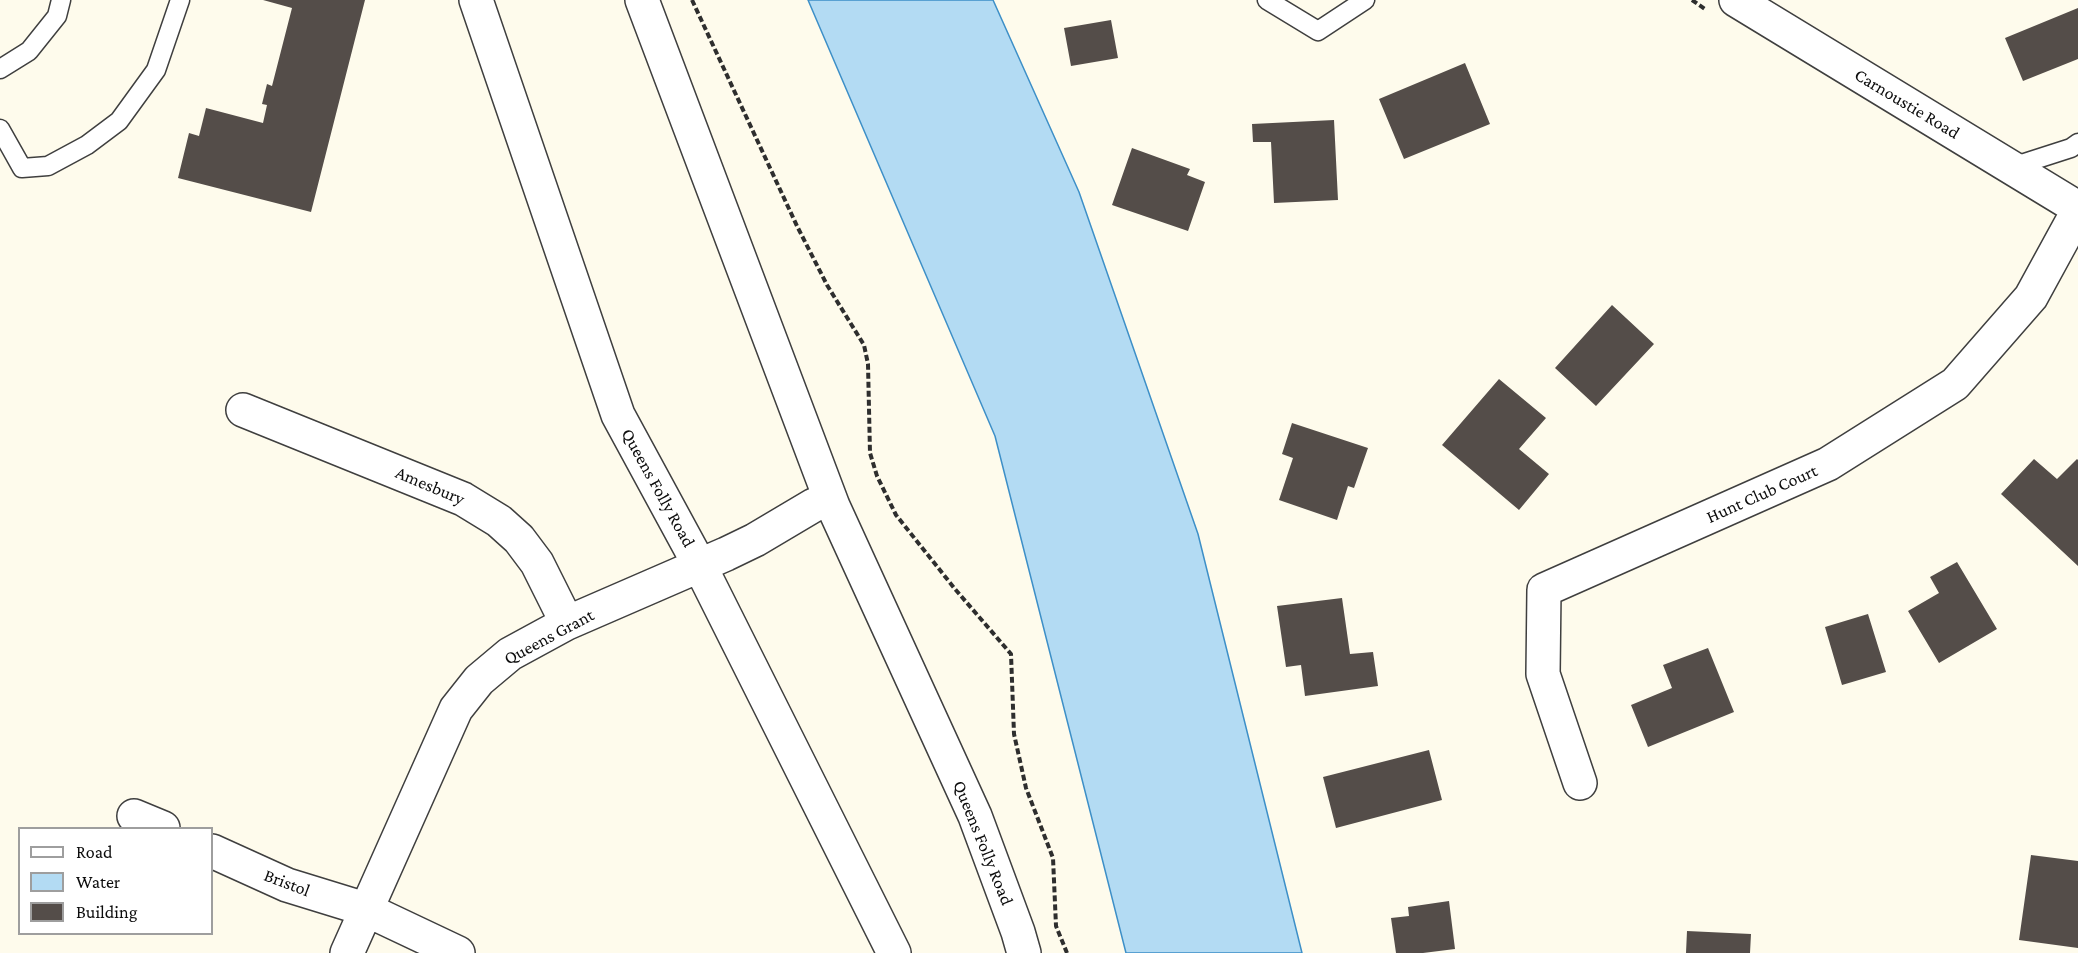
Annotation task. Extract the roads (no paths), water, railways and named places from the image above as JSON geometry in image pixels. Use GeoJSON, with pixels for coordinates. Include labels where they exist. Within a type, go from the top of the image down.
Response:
{"type":"FeatureCollection","features":[{"type":"Feature","properties":{"kind":"street","name":"Queens Folly Road"},"geometry":{"type":"LineString","coordinates":[[476,0],[618,415],[700,566],[894,953]]}},
{"type":"Feature","properties":{"kind":"street","name":"Queens Folly Road"},"geometry":{"type":"LineString","coordinates":[[642,0],[830,498],[975,816],[1024,953]]}},
{"type":"Feature","properties":{"kind":"street","name":"Carnoustie Road"},"geometry":{"type":"LineString","coordinates":[[1736,0],[2078,209]]}},
{"type":"Feature","properties":{"kind":"street","name":"Hunt Club Court"},"geometry":{"type":"LineString","coordinates":[[1580,783],[1543,674],[1544,590],[1828,464],[1955,384],[2031,297],[2078,209]]}},
{"type":"Feature","properties":{"kind":"street","name":"Amesbury"},"geometry":{"type":"LineString","coordinates":[[243,410],[462,499],[499,521],[519,539],[537,563],[567,623]]}},
{"type":"Feature","properties":{"kind":"street","name":"Queens Grant"},"geometry":{"type":"LineString","coordinates":[[347,953],[456,710],[479,680],[510,654],[567,623],[755,540],[798,513],[830,498]]}},
{"type":"Feature","properties":{"kind":"street","name":"Bristol"},"geometry":{"type":"LineString","coordinates":[[213,851],[287,885],[365,909],[458,953]]}},
{"type":"Feature","properties":{"kind":"lane"},"geometry":{"type":"LineString","coordinates":[[0,69],[29,51],[57,16],[61,0]]}},
{"type":"Feature","properties":{"kind":"lane"},"geometry":{"type":"LineString","coordinates":[[0,129],[22,168],[48,166],[87,145],[119,121],[156,70],[180,0]]}},
{"type":"Feature","properties":{"kind":"lane"},"geometry":{"type":"LineString","coordinates":[[1267,0],[1318,31],[1365,0]]}},
{"type":"Feature","properties":{"kind":"lane"},"geometry":{"type":"LineString","coordinates":[[2012,167],[2071,148],[2078,143]]}},
{"type":"Feature","properties":{"kind":"water"},"geometry":{"type":"Polygon","coordinates":[[[808,0],[993,0],[1079,192],[1198,534],[1302,953],[1126,953],[995,436],[808,0]]]}}]}
